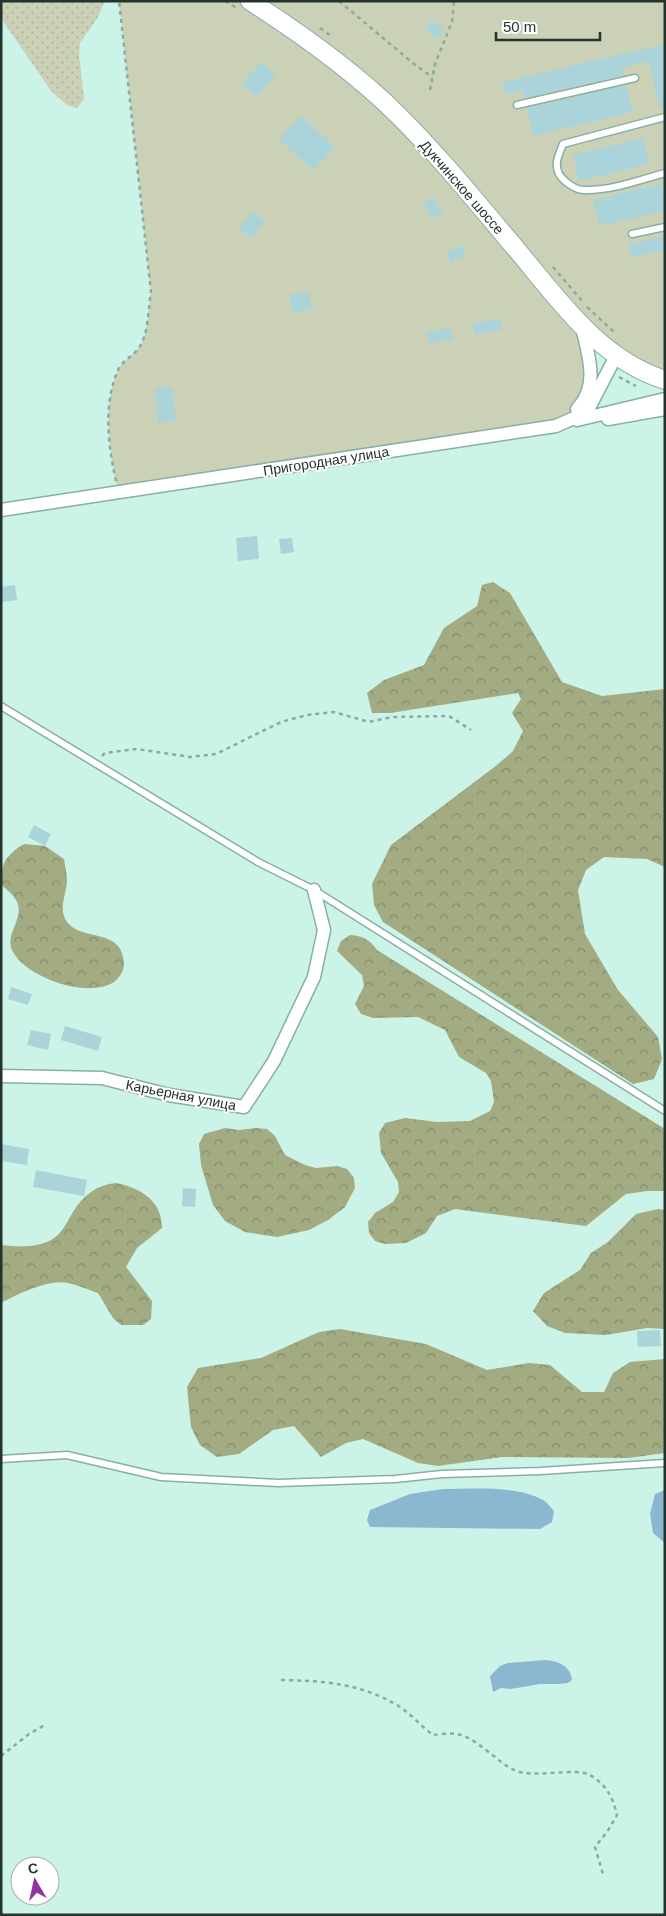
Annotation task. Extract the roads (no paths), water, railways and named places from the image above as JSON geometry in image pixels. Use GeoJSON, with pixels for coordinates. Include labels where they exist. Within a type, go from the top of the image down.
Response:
{"type":"FeatureCollection","features":[{"type":"Feature","properties":{"kind":"street","name":"Дукчинское шоссе"},"geometry":{"type":"LineString","coordinates":[[245,6],[289,27],[340,64],[399,116],[460,181],[612,363],[637,368],[665,380]]}},
{"type":"Feature","properties":{"kind":"street"},"geometry":{"type":"LineString","coordinates":[[556,426],[575,412],[585,401],[588,392],[591,369],[582,327]]}},
{"type":"Feature","properties":{"kind":"street","name":"Пригородная улица"},"geometry":{"type":"LineString","coordinates":[[1,510],[556,426],[576,417],[590,406],[612,363]]}},
{"type":"Feature","properties":{"kind":"street"},"geometry":{"type":"LineString","coordinates":[[556,426],[665,398]]}},
{"type":"Feature","properties":{"kind":"street"},"geometry":{"type":"LineString","coordinates":[[556,426],[665,410]]}},
{"type":"Feature","properties":{"kind":"street","name":"Карьерная улица"},"geometry":{"type":"LineString","coordinates":[[1,1076],[102,1078],[168,1095],[244,1107],[274,1062],[314,977],[324,930],[314,890]]}},
{"type":"Feature","properties":{"kind":"lane"},"geometry":{"type":"LineString","coordinates":[[517,105],[636,78]]}},
{"type":"Feature","properties":{"kind":"lane"},"geometry":{"type":"LineString","coordinates":[[665,117],[563,144],[556,158],[557,172],[565,183],[582,190],[614,187],[665,172]]}},
{"type":"Feature","properties":{"kind":"lane"},"geometry":{"type":"LineString","coordinates":[[632,234],[665,227]]}},
{"type":"Feature","properties":{"kind":"lane"},"geometry":{"type":"LineString","coordinates":[[1,706],[258,862],[314,890],[665,1111]]}},
{"type":"Feature","properties":{"kind":"lane"},"geometry":{"type":"LineString","coordinates":[[1,1459],[67,1455],[162,1477],[278,1483],[395,1480],[442,1474],[540,1471],[665,1463]]}},
{"type":"Feature","properties":{"kind":"water"},"geometry":{"type":"Polygon","coordinates":[[[443,1489],[494,1489],[532,1495],[544,1501],[554,1511],[552,1522],[540,1529],[370,1527],[367,1520],[370,1510],[410,1494],[443,1489]]]}},
{"type":"Feature","properties":{"kind":"water"},"geometry":{"type":"Polygon","coordinates":[[[665,1490],[665,1543],[653,1533],[650,1514],[655,1494],[665,1490]]]}},
{"type":"Feature","properties":{"kind":"water"},"geometry":{"type":"Polygon","coordinates":[[[545,1660],[563,1665],[569,1671],[572,1680],[568,1683],[540,1684],[511,1689],[501,1688],[493,1692],[490,1676],[500,1666],[508,1663],[545,1660]]]}}]}
